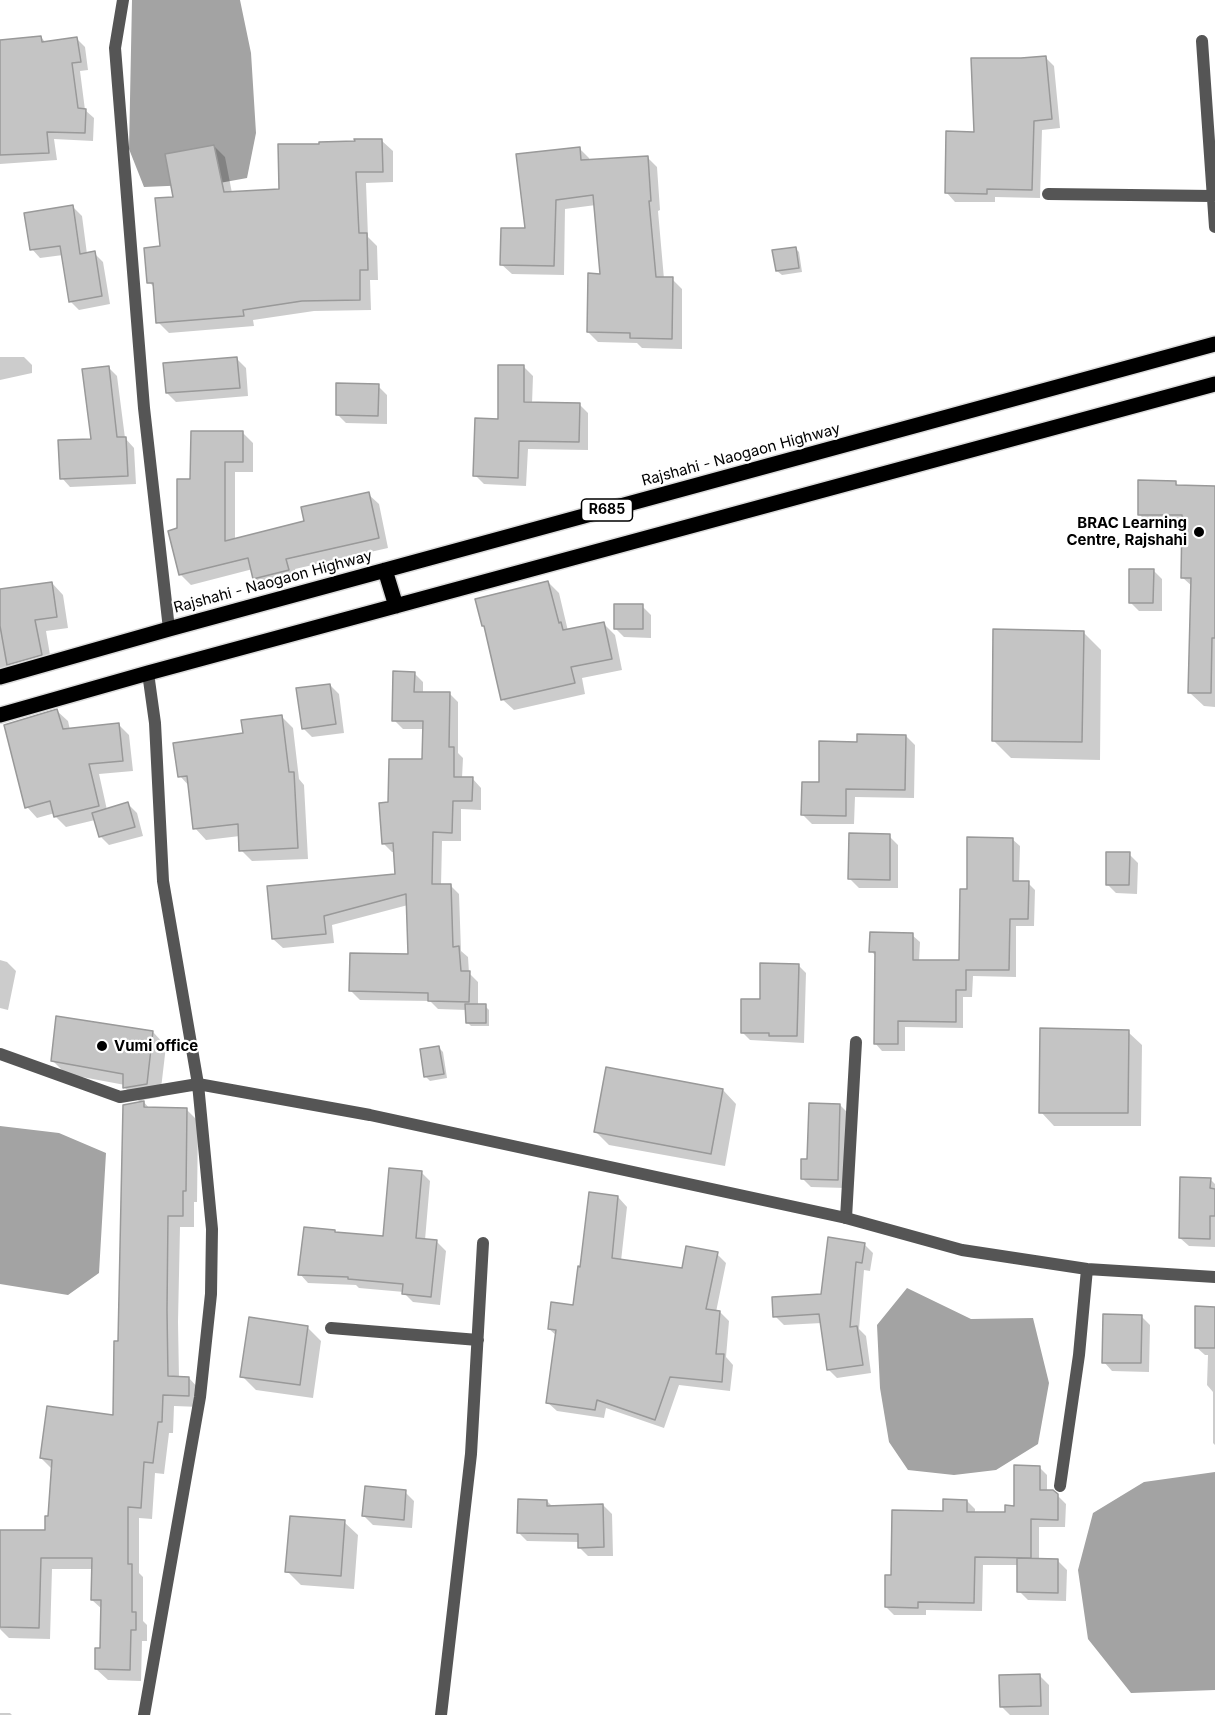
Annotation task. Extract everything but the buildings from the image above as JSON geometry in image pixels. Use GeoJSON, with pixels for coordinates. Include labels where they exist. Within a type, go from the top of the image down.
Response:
{"type":"FeatureCollection","features":[{"type":"Feature","properties":{"kind":"main road","name":"Rajshahi - Naogaon Highway"},"geometry":{"type":"LineString","coordinates":[[0,677],[1215,344]]}},
{"type":"Feature","properties":{"kind":"main road","name":"R685"},"geometry":{"type":"LineString","coordinates":[[0,715],[1215,384]]}},
{"type":"Feature","properties":{"kind":"main road"},"geometry":{"type":"LineString","coordinates":[[385,570],[396,606]]}},
{"type":"Feature","properties":{"kind":"street"},"geometry":{"type":"LineString","coordinates":[[123,0],[115,48],[144,408],[169,629]]}},
{"type":"Feature","properties":{"kind":"street"},"geometry":{"type":"LineString","coordinates":[[1202,41],[1215,227]]}},
{"type":"Feature","properties":{"kind":"street"},"geometry":{"type":"LineString","coordinates":[[1048,194],[1212,196]]}},
{"type":"Feature","properties":{"kind":"street"},"geometry":{"type":"LineString","coordinates":[[144,1715],[200,1396],[211,1294],[212,1228],[198,1084],[163,881],[155,723],[148,673]]}},
{"type":"Feature","properties":{"kind":"street"},"geometry":{"type":"LineString","coordinates":[[846,1218],[856,1042]]}},
{"type":"Feature","properties":{"kind":"street"},"geometry":{"type":"LineString","coordinates":[[0,1054],[120,1098],[198,1084],[370,1115],[846,1218],[962,1250],[1087,1269],[1215,1277]]}},
{"type":"Feature","properties":{"kind":"street"},"geometry":{"type":"LineString","coordinates":[[441,1715],[471,1454],[483,1243]]}},
{"type":"Feature","properties":{"kind":"street"},"geometry":{"type":"LineString","coordinates":[[1060,1486],[1079,1355],[1087,1269]]}},
{"type":"Feature","properties":{"kind":"street"},"geometry":{"type":"LineString","coordinates":[[331,1328],[478,1340]]}},
{"type":"Feature","properties":{"kind":"shaded area"},"geometry":{"type":"Polygon","coordinates":[[[132,0],[240,0],[251,53],[256,133],[247,178],[214,184],[144,187],[129,149],[132,0]]]}},
{"type":"Feature","properties":{"kind":"shaded area"},"geometry":{"type":"Polygon","coordinates":[[[0,1126],[59,1133],[106,1153],[99,1273],[68,1295],[0,1284],[0,1126]]]}},
{"type":"Feature","properties":{"kind":"shaded area"},"geometry":{"type":"Polygon","coordinates":[[[907,1288],[971,1319],[1033,1318],[1049,1383],[1038,1444],[996,1470],[954,1475],[908,1470],[889,1442],[880,1388],[877,1325],[907,1288]]]}},
{"type":"Feature","properties":{"kind":"shaded area"},"geometry":{"type":"Polygon","coordinates":[[[1215,1472],[1215,1690],[1131,1693],[1088,1639],[1078,1570],[1093,1513],[1144,1482],[1215,1472]]]}},
{"type":"Feature","properties":{"kind":"place","name":"BRAC Learning Centre, Rajshahi"},"geometry":{"type":"Point","coordinates":[1199,532]}},
{"type":"Feature","properties":{"kind":"place","name":"Vumi office"},"geometry":{"type":"Point","coordinates":[102,1046]}}]}
